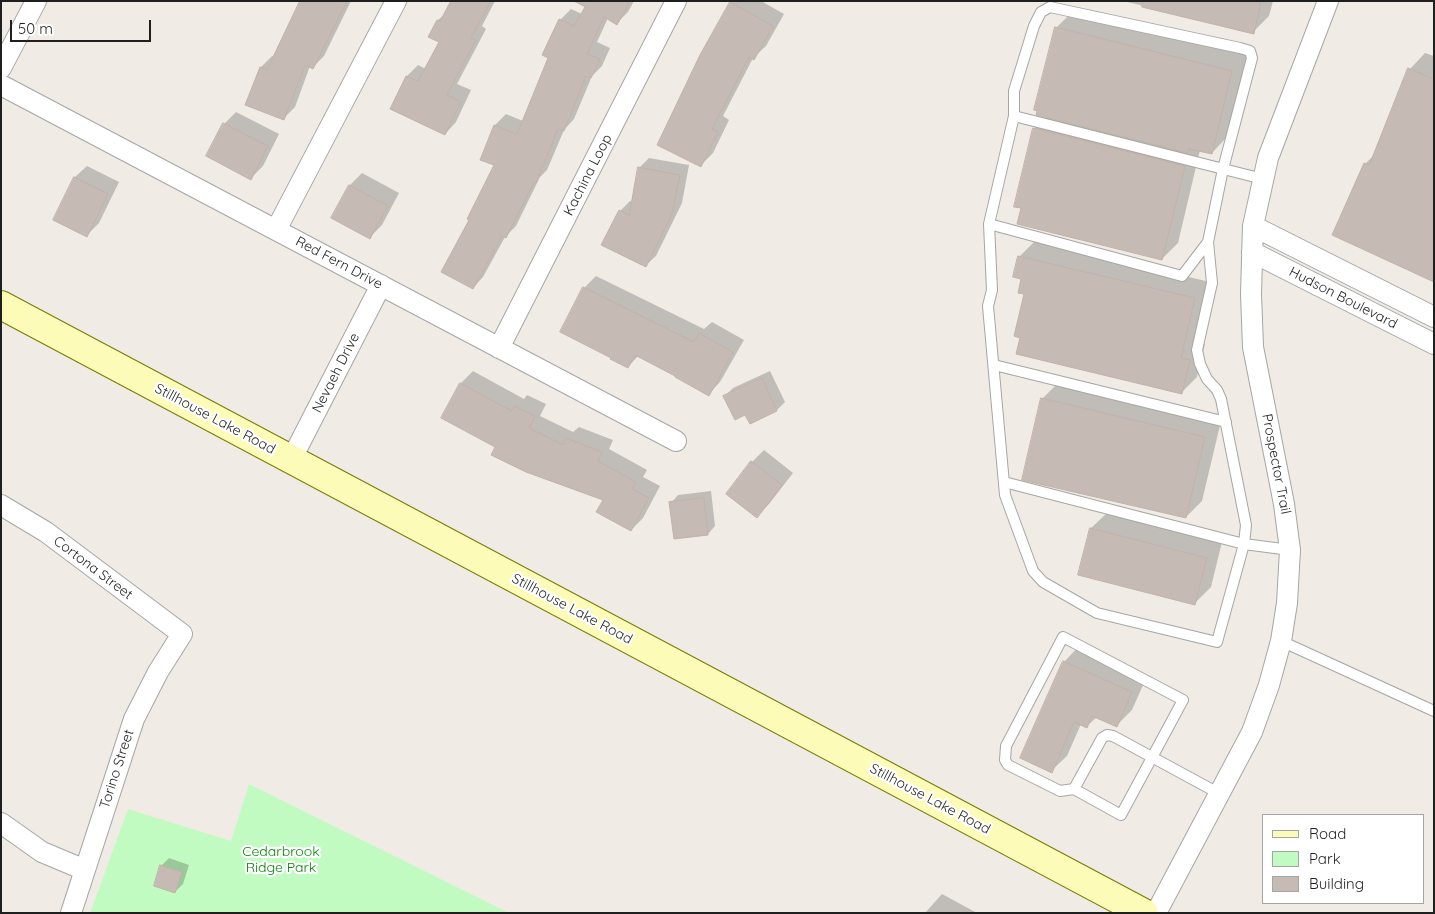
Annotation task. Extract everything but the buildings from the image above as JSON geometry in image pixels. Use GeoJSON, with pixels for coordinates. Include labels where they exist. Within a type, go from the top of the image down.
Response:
{"type":"FeatureCollection","features":[{"type":"Feature","properties":{"kind":"main road","name":"Stillhouse Lake Road"},"geometry":{"type":"LineString","coordinates":[[1,305],[1144,913]]}},
{"type":"Feature","properties":{"kind":"street"},"geometry":{"type":"LineString","coordinates":[[1,68],[36,1]]}},
{"type":"Feature","properties":{"kind":"street"},"geometry":{"type":"LineString","coordinates":[[276,230],[396,1]]}},
{"type":"Feature","properties":{"kind":"street","name":"Kachina Loop"},"geometry":{"type":"LineString","coordinates":[[499,348],[676,1]]}},
{"type":"Feature","properties":{"kind":"street","name":"Prospector Trail"},"geometry":{"type":"LineString","coordinates":[[1156,913],[1252,732],[1269,685],[1281,640],[1287,604],[1290,550],[1284,504],[1253,347],[1251,294],[1253,226],[1268,158],[1328,1]]}},
{"type":"Feature","properties":{"kind":"street","name":"Red Fern Drive"},"geometry":{"type":"LineString","coordinates":[[1,85],[676,441]]}},
{"type":"Feature","properties":{"kind":"street","name":"Hudson Boulevard"},"geometry":{"type":"LineString","coordinates":[[1253,226],[1434,317]]}},
{"type":"Feature","properties":{"kind":"street","name":"Hudson Boulevard"},"geometry":{"type":"LineString","coordinates":[[1252,252],[1434,344]]}},
{"type":"Feature","properties":{"kind":"street","name":"Nevaeh Drive"},"geometry":{"type":"LineString","coordinates":[[291,460],[381,286]]}},
{"type":"Feature","properties":{"kind":"street","name":"Cortona Street"},"geometry":{"type":"LineString","coordinates":[[1,505],[46,532],[182,634]]}},
{"type":"Feature","properties":{"kind":"street","name":"Torino Street"},"geometry":{"type":"LineString","coordinates":[[71,913],[134,720],[158,672],[182,634]]}},
{"type":"Feature","properties":{"kind":"street"},"geometry":{"type":"LineString","coordinates":[[1,823],[42,852],[85,870]]}},
{"type":"Feature","properties":{"kind":"lane"},"geometry":{"type":"LineString","coordinates":[[1050,7],[1250,51],[1252,58],[1223,169],[1208,242],[1212,283],[1197,350],[1200,364],[1207,379],[1217,390],[1221,399],[1246,525],[1244,544],[1217,642],[1097,613],[1043,582],[1033,571],[1005,495],[988,306],[992,290],[989,224],[1014,116],[1014,91],[1034,26],[1041,12],[1050,7]]}},
{"type":"Feature","properties":{"kind":"lane"},"geometry":{"type":"LineString","coordinates":[[1014,116],[1263,179]]}},
{"type":"Feature","properties":{"kind":"lane"},"geometry":{"type":"LineString","coordinates":[[989,224],[1182,276],[1208,242]]}},
{"type":"Feature","properties":{"kind":"lane"},"geometry":{"type":"LineString","coordinates":[[994,365],[1226,422]]}},
{"type":"Feature","properties":{"kind":"lane"},"geometry":{"type":"LineString","coordinates":[[1004,482],[1244,544],[1290,550]]}},
{"type":"Feature","properties":{"kind":"lane"},"geometry":{"type":"LineString","coordinates":[[1064,638],[1183,700],[1152,757],[1121,815],[1074,789],[1060,791],[1008,764],[1004,754],[1006,746],[1064,638]]}},
{"type":"Feature","properties":{"kind":"lane"},"geometry":{"type":"LineString","coordinates":[[1281,640],[1434,710]]}},
{"type":"Feature","properties":{"kind":"lane"},"geometry":{"type":"LineString","coordinates":[[1074,789],[1102,738],[1107,735],[1113,736],[1220,794]]}},
{"type":"Feature","properties":{"kind":"green space","name":"Cedarbrook Ridge Park"},"geometry":{"type":"Polygon","coordinates":[[[249,784],[509,913],[90,913],[128,809],[231,841],[249,784]]]}}]}
